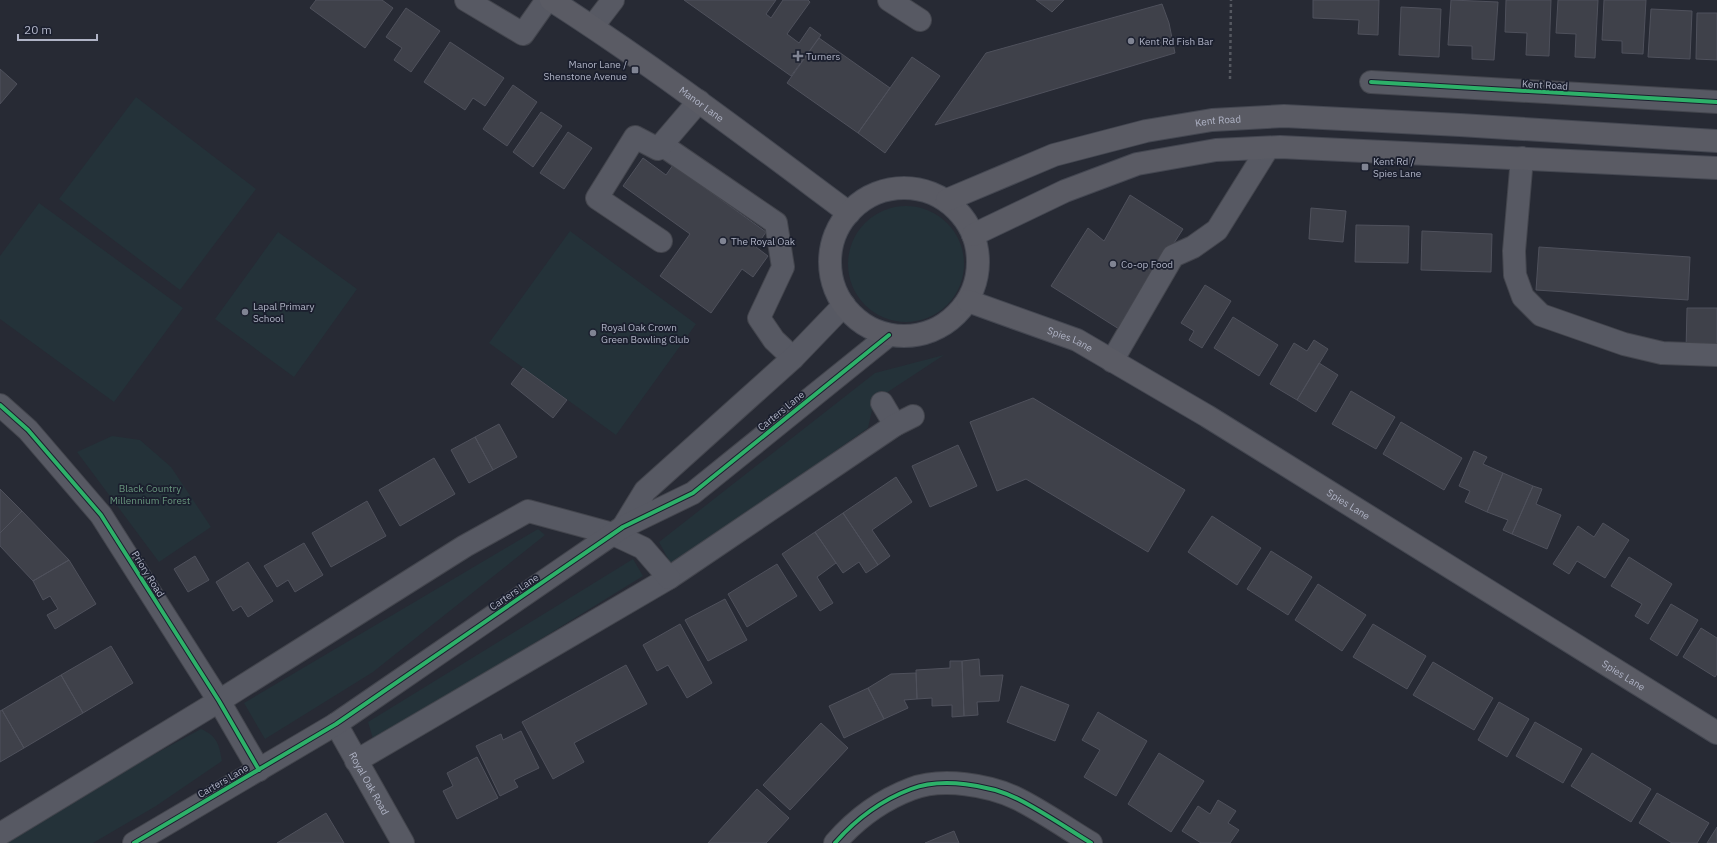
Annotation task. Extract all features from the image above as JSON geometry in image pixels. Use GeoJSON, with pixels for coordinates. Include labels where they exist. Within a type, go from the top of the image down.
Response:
{"type":"FeatureCollection","features":[{"type":"Feature","properties":{"kind":"main road","name":"Manor Lane"},"geometry":{"type":"LineString","coordinates":[[551,0],[593,26],[699,101],[849,213]]}},
{"type":"Feature","properties":{"kind":"main road","name":"Kent Road"},"geometry":{"type":"LineString","coordinates":[[947,200],[1054,155],[1146,131],[1212,120],[1284,116],[1717,141]]}},
{"type":"Feature","properties":{"kind":"main road"},"geometry":{"type":"LineString","coordinates":[[973,235],[1065,191],[1137,164],[1216,150],[1268,148],[1522,158],[1717,168]]}},
{"type":"Feature","properties":{"kind":"main road"},"geometry":{"type":"LineString","coordinates":[[897,188],[923,190],[947,200],[962,216],[973,235],[978,253],[979,263],[975,284],[968,301],[952,319],[933,331],[911,336],[889,335],[866,326],[844,305],[833,282],[830,258],[836,235],[849,213],[867,198],[880,192],[897,188]]}},
{"type":"Feature","properties":{"kind":"main road","name":"Spies Lane"},"geometry":{"type":"LineString","coordinates":[[968,301],[1077,340],[1220,424],[1717,733]]}},
{"type":"Feature","properties":{"kind":"street"},"geometry":{"type":"LineString","coordinates":[[466,0],[523,34],[547,0]]}},
{"type":"Feature","properties":{"kind":"street"},"geometry":{"type":"LineString","coordinates":[[593,26],[613,0]]}},
{"type":"Feature","properties":{"kind":"street"},"geometry":{"type":"LineString","coordinates":[[889,0],[920,20]]}},
{"type":"Feature","properties":{"kind":"street","name":"Kent Road"},"geometry":{"type":"LineString","coordinates":[[1371,82],[1717,102]]}},
{"type":"Feature","properties":{"kind":"street"},"geometry":{"type":"LineString","coordinates":[[661,241],[597,198],[635,137],[658,149],[699,101]]}},
{"type":"Feature","properties":{"kind":"street"},"geometry":{"type":"LineString","coordinates":[[662,145],[776,223],[783,267],[759,318],[774,340],[793,358]]}},
{"type":"Feature","properties":{"kind":"street"},"geometry":{"type":"LineString","coordinates":[[1112,361],[1173,256],[1193,248],[1217,230],[1268,148]]}},
{"type":"Feature","properties":{"kind":"street"},"geometry":{"type":"LineString","coordinates":[[1522,158],[1514,251],[1515,275],[1523,297],[1541,315],[1624,344],[1662,354],[1717,355]]}},
{"type":"Feature","properties":{"kind":"street","name":"Carters Lane"},"geometry":{"type":"LineString","coordinates":[[618,531],[644,491],[793,358],[844,305]]}},
{"type":"Feature","properties":{"kind":"street","name":"Carters Lane"},"geometry":{"type":"LineString","coordinates":[[134,843],[336,724],[618,531],[693,493],[889,335]]}},
{"type":"Feature","properties":{"kind":"street"},"geometry":{"type":"LineString","coordinates":[[356,761],[669,578],[904,420],[882,403]]}},
{"type":"Feature","properties":{"kind":"street","name":"Priory Road"},"geometry":{"type":"LineString","coordinates":[[0,405],[28,430],[101,515],[219,701],[259,770]]}},
{"type":"Feature","properties":{"kind":"street"},"geometry":{"type":"LineString","coordinates":[[0,834],[219,701],[465,546],[528,511],[618,531],[643,548],[669,578]]}},
{"type":"Feature","properties":{"kind":"street","name":"Royal Oak Road"},"geometry":{"type":"LineString","coordinates":[[336,724],[403,843]]}},
{"type":"Feature","properties":{"kind":"street"},"geometry":{"type":"LineString","coordinates":[[835,843],[866,814],[912,788],[940,784],[968,784],[1018,799],[1091,843]]}},
{"type":"Feature","properties":{"kind":"path"},"geometry":{"type":"LineString","coordinates":[[1230,80],[1231,0]]}},
{"type":"Feature","properties":{"kind":"green space"},"geometry":{"type":"Polygon","coordinates":[[[136,97],[256,189],[180,290],[59,199],[136,97]]]}},
{"type":"Feature","properties":{"kind":"green space"},"geometry":{"type":"Polygon","coordinates":[[[39,203],[183,308],[114,402],[0,319],[0,256],[39,203]]]}},
{"type":"Feature","properties":{"kind":"green space"},"geometry":{"type":"Polygon","coordinates":[[[906,206],[928,210],[947,223],[960,242],[964,264],[960,286],[947,305],[928,318],[906,322],[884,318],[865,305],[852,286],[848,264],[852,242],[865,223],[884,210],[906,206]]]}},
{"type":"Feature","properties":{"kind":"green space","name":"Royal Oak Crown Green Bowling Club"},"geometry":{"type":"Polygon","coordinates":[[[570,231],[696,324],[616,435],[489,343],[570,231]]]}},
{"type":"Feature","properties":{"kind":"green space"},"geometry":{"type":"Polygon","coordinates":[[[278,232],[357,289],[294,377],[215,319],[278,232]]]}},
{"type":"Feature","properties":{"kind":"green space"},"geometry":{"type":"Polygon","coordinates":[[[944,355],[874,401],[868,428],[672,566],[659,542],[875,373],[944,355]]]}},
{"type":"Feature","properties":{"kind":"green space","name":"Black Country Millennium Forest"},"geometry":{"type":"Polygon","coordinates":[[[112,436],[140,440],[171,467],[211,527],[159,562],[77,452],[112,436]]]}},
{"type":"Feature","properties":{"kind":"green space"},"geometry":{"type":"Polygon","coordinates":[[[538,529],[545,535],[373,672],[265,739],[244,703],[538,529]]]}},
{"type":"Feature","properties":{"kind":"green space"},"geometry":{"type":"Polygon","coordinates":[[[633,559],[643,576],[374,742],[368,722],[633,559]]]}},
{"type":"Feature","properties":{"kind":"green space"},"geometry":{"type":"Polygon","coordinates":[[[201,729],[211,735],[216,741],[220,750],[222,761],[156,806],[93,843],[3,843],[110,778],[201,729]]]}},
{"type":"Feature","properties":{"kind":"building"},"geometry":{"type":"Polygon","coordinates":[[[316,0],[382,0],[393,8],[365,48],[310,8],[316,0]]]}},
{"type":"Feature","properties":{"kind":"building"},"geometry":{"type":"Polygon","coordinates":[[[684,0],[776,0],[766,14],[771,18],[783,0],[808,0],[810,2],[787,34],[799,43],[810,27],[821,35],[791,76],[684,0]]]}},
{"type":"Feature","properties":{"kind":"building"},"geometry":{"type":"Polygon","coordinates":[[[1036,0],[1064,0],[1052,12],[1036,0]]]}},
{"type":"Feature","properties":{"kind":"building"},"geometry":{"type":"Polygon","coordinates":[[[1313,0],[1379,0],[1378,35],[1358,34],[1359,20],[1313,18],[1313,0]]]}},
{"type":"Feature","properties":{"kind":"building"},"geometry":{"type":"Polygon","coordinates":[[[1451,0],[1498,2],[1494,60],[1472,59],[1472,46],[1448,45],[1451,0]]]}},
{"type":"Feature","properties":{"kind":"building"},"geometry":{"type":"Polygon","coordinates":[[[1506,0],[1551,0],[1549,56],[1526,55],[1527,33],[1505,32],[1506,0]]]}},
{"type":"Feature","properties":{"kind":"building"},"geometry":{"type":"Polygon","coordinates":[[[1558,0],[1598,0],[1595,58],[1575,57],[1576,34],[1556,33],[1558,0]]]}},
{"type":"Feature","properties":{"kind":"building"},"geometry":{"type":"Polygon","coordinates":[[[1604,0],[1646,0],[1643,54],[1622,53],[1622,41],[1602,40],[1604,0]]]}},
{"type":"Feature","properties":{"kind":"building"},"geometry":{"type":"Polygon","coordinates":[[[1162,4],[1169,23],[1175,53],[935,125],[986,53],[1162,4]]]}},
{"type":"Feature","properties":{"kind":"building"},"geometry":{"type":"Polygon","coordinates":[[[1401,7],[1441,9],[1439,57],[1399,55],[1401,7]]]}},
{"type":"Feature","properties":{"kind":"building"},"geometry":{"type":"Polygon","coordinates":[[[406,8],[440,31],[411,72],[394,60],[402,48],[386,37],[406,8]]]}},
{"type":"Feature","properties":{"kind":"building"},"geometry":{"type":"Polygon","coordinates":[[[1651,9],[1692,11],[1690,59],[1648,57],[1651,9]]]}},
{"type":"Feature","properties":{"kind":"building"},"geometry":{"type":"Polygon","coordinates":[[[1697,13],[1717,13],[1717,60],[1696,59],[1697,13]]]}},
{"type":"Feature","properties":{"kind":"building"},"geometry":{"type":"Polygon","coordinates":[[[819,38],[890,88],[858,133],[787,83],[819,38]]]}},
{"type":"Feature","properties":{"kind":"building"},"geometry":{"type":"Polygon","coordinates":[[[450,42],[504,78],[485,106],[473,98],[465,110],[424,82],[450,42]]]}},
{"type":"Feature","properties":{"kind":"building"},"geometry":{"type":"Polygon","coordinates":[[[912,57],[940,76],[885,153],[858,133],[912,57]]]}},
{"type":"Feature","properties":{"kind":"building"},"geometry":{"type":"Polygon","coordinates":[[[0,69],[17,84],[0,104],[0,69]]]}},
{"type":"Feature","properties":{"kind":"building"},"geometry":{"type":"Polygon","coordinates":[[[513,85],[537,102],[507,146],[483,129],[513,85]]]}},
{"type":"Feature","properties":{"kind":"building"},"geometry":{"type":"Polygon","coordinates":[[[541,112],[562,126],[533,167],[513,152],[541,112]]]}},
{"type":"Feature","properties":{"kind":"building"},"geometry":{"type":"Polygon","coordinates":[[[568,132],[592,148],[564,189],[540,173],[568,132]]]}},
{"type":"Feature","properties":{"kind":"building","name":"The Royal Oak"},"geometry":{"type":"Polygon","coordinates":[[[643,158],[666,175],[673,165],[766,232],[756,247],[768,256],[753,277],[742,269],[711,313],[660,276],[690,234],[623,186],[643,158]]]}},
{"type":"Feature","properties":{"kind":"building","name":"Co-op Food"},"geometry":{"type":"Polygon","coordinates":[[[1130,195],[1183,229],[1119,329],[1051,286],[1088,228],[1104,241],[1130,195]]]}},
{"type":"Feature","properties":{"kind":"building"},"geometry":{"type":"Polygon","coordinates":[[[1311,208],[1346,211],[1343,242],[1309,239],[1311,208]]]}},
{"type":"Feature","properties":{"kind":"building"},"geometry":{"type":"Polygon","coordinates":[[[1356,225],[1409,226],[1408,263],[1355,262],[1356,225]]]}},
{"type":"Feature","properties":{"kind":"building"},"geometry":{"type":"Polygon","coordinates":[[[1422,231],[1492,234],[1491,272],[1421,270],[1422,231]]]}},
{"type":"Feature","properties":{"kind":"building"},"geometry":{"type":"Polygon","coordinates":[[[1539,247],[1690,257],[1688,300],[1536,290],[1539,247]]]}},
{"type":"Feature","properties":{"kind":"building"},"geometry":{"type":"Polygon","coordinates":[[[1205,285],[1231,301],[1202,348],[1189,340],[1194,331],[1181,323],[1205,285]]]}},
{"type":"Feature","properties":{"kind":"building"},"geometry":{"type":"Polygon","coordinates":[[[1687,308],[1717,308],[1717,350],[1686,350],[1687,308]]]}},
{"type":"Feature","properties":{"kind":"building"},"geometry":{"type":"Polygon","coordinates":[[[1233,317],[1278,345],[1259,376],[1214,348],[1233,317]]]}},
{"type":"Feature","properties":{"kind":"building"},"geometry":{"type":"Polygon","coordinates":[[[1314,340],[1328,349],[1297,400],[1270,384],[1294,343],[1307,351],[1314,340]]]}},
{"type":"Feature","properties":{"kind":"building"},"geometry":{"type":"Polygon","coordinates":[[[1319,363],[1338,375],[1316,412],[1297,400],[1319,363]]]}},
{"type":"Feature","properties":{"kind":"building"},"geometry":{"type":"Polygon","coordinates":[[[523,368],[567,400],[553,418],[511,384],[523,368]]]}},
{"type":"Feature","properties":{"kind":"building"},"geometry":{"type":"Polygon","coordinates":[[[1351,391],[1395,417],[1376,449],[1332,424],[1351,391]]]}},
{"type":"Feature","properties":{"kind":"building"},"geometry":{"type":"Polygon","coordinates":[[[1033,398],[1185,490],[1148,552],[1026,479],[997,491],[970,422],[1033,398]]]}},
{"type":"Feature","properties":{"kind":"building"},"geometry":{"type":"Polygon","coordinates":[[[1401,422],[1462,458],[1444,490],[1383,454],[1401,422]]]}},
{"type":"Feature","properties":{"kind":"building"},"geometry":{"type":"Polygon","coordinates":[[[499,424],[517,457],[493,470],[475,437],[499,424]]]}},
{"type":"Feature","properties":{"kind":"building"},"geometry":{"type":"Polygon","coordinates":[[[475,437],[493,470],[469,483],[451,450],[475,437]]]}},
{"type":"Feature","properties":{"kind":"building"},"geometry":{"type":"Polygon","coordinates":[[[958,445],[977,486],[930,507],[912,466],[958,445]]]}},
{"type":"Feature","properties":{"kind":"building"},"geometry":{"type":"Polygon","coordinates":[[[1474,451],[1487,457],[1483,464],[1503,473],[1487,512],[1465,502],[1470,491],[1459,486],[1474,451]]]}},
{"type":"Feature","properties":{"kind":"building"},"geometry":{"type":"Polygon","coordinates":[[[434,458],[455,494],[400,526],[379,490],[434,458]]]}},
{"type":"Feature","properties":{"kind":"building"},"geometry":{"type":"Polygon","coordinates":[[[1503,473],[1533,486],[1512,534],[1503,530],[1508,520],[1487,512],[1503,473]]]}},
{"type":"Feature","properties":{"kind":"building"},"geometry":{"type":"Polygon","coordinates":[[[896,477],[912,502],[872,530],[890,556],[878,565],[843,513],[896,477]]]}},
{"type":"Feature","properties":{"kind":"building"},"geometry":{"type":"Polygon","coordinates":[[[1533,486],[1542,489],[1536,504],[1561,515],[1547,549],[1512,534],[1533,486]]]}},
{"type":"Feature","properties":{"kind":"building"},"geometry":{"type":"Polygon","coordinates":[[[0,489],[22,511],[0,533],[0,489]]]}},
{"type":"Feature","properties":{"kind":"building"},"geometry":{"type":"Polygon","coordinates":[[[367,501],[386,536],[331,567],[312,533],[367,501]]]}},
{"type":"Feature","properties":{"kind":"building"},"geometry":{"type":"Polygon","coordinates":[[[22,511],[69,560],[33,581],[0,546],[0,533],[22,511]]]}},
{"type":"Feature","properties":{"kind":"building"},"geometry":{"type":"Polygon","coordinates":[[[843,513],[878,565],[866,573],[859,562],[843,573],[815,532],[843,513]]]}},
{"type":"Feature","properties":{"kind":"building"},"geometry":{"type":"Polygon","coordinates":[[[1212,516],[1261,548],[1237,585],[1188,552],[1212,516]]]}},
{"type":"Feature","properties":{"kind":"building"},"geometry":{"type":"Polygon","coordinates":[[[1603,523],[1629,540],[1605,578],[1577,561],[1569,574],[1553,564],[1578,526],[1594,537],[1603,523]]]}},
{"type":"Feature","properties":{"kind":"building"},"geometry":{"type":"Polygon","coordinates":[[[815,532],[836,563],[817,577],[833,603],[820,611],[782,554],[815,532]]]}},
{"type":"Feature","properties":{"kind":"building"},"geometry":{"type":"Polygon","coordinates":[[[304,543],[323,575],[295,592],[288,580],[277,587],[264,566],[304,543]]]}},
{"type":"Feature","properties":{"kind":"building"},"geometry":{"type":"Polygon","coordinates":[[[1271,551],[1312,577],[1288,615],[1247,589],[1271,551]]]}},
{"type":"Feature","properties":{"kind":"building"},"geometry":{"type":"Polygon","coordinates":[[[195,556],[209,580],[188,592],[174,569],[195,556]]]}},
{"type":"Feature","properties":{"kind":"building"},"geometry":{"type":"Polygon","coordinates":[[[1629,557],[1672,584],[1648,624],[1635,616],[1642,604],[1611,586],[1629,557]]]}},
{"type":"Feature","properties":{"kind":"building"},"geometry":{"type":"Polygon","coordinates":[[[69,560],[96,604],[55,629],[47,615],[58,609],[50,596],[43,600],[33,581],[69,560]]]}},
{"type":"Feature","properties":{"kind":"building"},"geometry":{"type":"Polygon","coordinates":[[[248,562],[273,601],[248,617],[241,606],[233,611],[216,582],[248,562]]]}},
{"type":"Feature","properties":{"kind":"building"},"geometry":{"type":"Polygon","coordinates":[[[777,564],[797,596],[747,627],[728,594],[777,564]]]}},
{"type":"Feature","properties":{"kind":"building"},"geometry":{"type":"Polygon","coordinates":[[[1318,584],[1366,615],[1342,651],[1295,620],[1318,584]]]}},
{"type":"Feature","properties":{"kind":"building"},"geometry":{"type":"Polygon","coordinates":[[[725,599],[747,640],[708,661],[685,620],[725,599]]]}},
{"type":"Feature","properties":{"kind":"building"},"geometry":{"type":"Polygon","coordinates":[[[1671,604],[1698,620],[1677,656],[1650,639],[1671,604]]]}},
{"type":"Feature","properties":{"kind":"building"},"geometry":{"type":"Polygon","coordinates":[[[680,624],[712,683],[687,698],[668,665],[657,671],[643,645],[680,624]]]}},
{"type":"Feature","properties":{"kind":"building"},"geometry":{"type":"Polygon","coordinates":[[[1373,624],[1426,656],[1407,689],[1353,657],[1373,624]]]}},
{"type":"Feature","properties":{"kind":"building"},"geometry":{"type":"Polygon","coordinates":[[[1701,628],[1717,638],[1717,674],[1715,677],[1683,657],[1701,628]]]}},
{"type":"Feature","properties":{"kind":"building"},"geometry":{"type":"Polygon","coordinates":[[[111,646],[133,683],[83,713],[61,675],[111,646]]]}},
{"type":"Feature","properties":{"kind":"building"},"geometry":{"type":"Polygon","coordinates":[[[979,659],[980,676],[1003,675],[999,701],[977,702],[978,715],[964,716],[962,661],[979,659]]]}},
{"type":"Feature","properties":{"kind":"building"},"geometry":{"type":"Polygon","coordinates":[[[950,661],[962,661],[964,716],[952,717],[952,705],[932,706],[932,698],[917,699],[916,670],[950,668],[950,661]]]}},
{"type":"Feature","properties":{"kind":"building"},"geometry":{"type":"Polygon","coordinates":[[[1433,662],[1493,698],[1474,730],[1413,695],[1433,662]]]}},
{"type":"Feature","properties":{"kind":"building"},"geometry":{"type":"Polygon","coordinates":[[[626,665],[647,704],[574,743],[584,762],[553,779],[522,722],[626,665]]]}},
{"type":"Feature","properties":{"kind":"building"},"geometry":{"type":"Polygon","coordinates":[[[916,673],[917,699],[904,700],[908,708],[884,719],[868,688],[891,674],[916,673]]]}},
{"type":"Feature","properties":{"kind":"building"},"geometry":{"type":"Polygon","coordinates":[[[61,675],[83,713],[24,748],[2,710],[61,675]]]}},
{"type":"Feature","properties":{"kind":"building"},"geometry":{"type":"Polygon","coordinates":[[[1021,686],[1069,705],[1055,741],[1007,722],[1021,686]]]}},
{"type":"Feature","properties":{"kind":"building"},"geometry":{"type":"Polygon","coordinates":[[[868,688],[884,719],[844,738],[829,706],[868,688]]]}},
{"type":"Feature","properties":{"kind":"building"},"geometry":{"type":"Polygon","coordinates":[[[1499,702],[1529,719],[1507,757],[1478,740],[1499,702]]]}},
{"type":"Feature","properties":{"kind":"building"},"geometry":{"type":"Polygon","coordinates":[[[2,710],[24,748],[0,762],[0,711],[2,710]]]}},
{"type":"Feature","properties":{"kind":"building"},"geometry":{"type":"Polygon","coordinates":[[[1098,712],[1147,741],[1116,796],[1084,777],[1100,750],[1082,740],[1098,712]]]}},
{"type":"Feature","properties":{"kind":"building"},"geometry":{"type":"Polygon","coordinates":[[[1535,722],[1582,749],[1563,783],[1516,756],[1535,722]]]}},
{"type":"Feature","properties":{"kind":"building"},"geometry":{"type":"Polygon","coordinates":[[[821,723],[848,748],[790,810],[763,785],[821,723]]]}},
{"type":"Feature","properties":{"kind":"building"},"geometry":{"type":"Polygon","coordinates":[[[521,731],[539,768],[514,780],[518,787],[500,796],[476,746],[501,734],[503,740],[521,731]]]}},
{"type":"Feature","properties":{"kind":"building"},"geometry":{"type":"Polygon","coordinates":[[[1159,753],[1204,781],[1171,832],[1128,804],[1159,753]]]}},
{"type":"Feature","properties":{"kind":"building"},"geometry":{"type":"Polygon","coordinates":[[[1592,753],[1651,789],[1631,822],[1571,786],[1592,753]]]}},
{"type":"Feature","properties":{"kind":"building"},"geometry":{"type":"Polygon","coordinates":[[[477,757],[498,798],[457,819],[443,791],[453,786],[447,773],[477,757]]]}},
{"type":"Feature","properties":{"kind":"building"},"geometry":{"type":"Polygon","coordinates":[[[757,789],[789,818],[766,843],[708,843],[757,789]]]}},
{"type":"Feature","properties":{"kind":"building"},"geometry":{"type":"Polygon","coordinates":[[[1657,793],[1709,823],[1697,843],[1672,843],[1639,823],[1657,793]]]}},
{"type":"Feature","properties":{"kind":"building"},"geometry":{"type":"Polygon","coordinates":[[[1218,800],[1236,811],[1228,823],[1239,830],[1230,843],[1201,843],[1182,831],[1198,806],[1210,814],[1218,800]]]}},
{"type":"Feature","properties":{"kind":"building"},"geometry":{"type":"Polygon","coordinates":[[[326,813],[344,843],[277,843],[326,813]]]}},
{"type":"Feature","properties":{"kind":"building"},"geometry":{"type":"Polygon","coordinates":[[[1717,827],[1717,843],[1707,843],[1717,827]]]}},
{"type":"Feature","properties":{"kind":"building"},"geometry":{"type":"Polygon","coordinates":[[[954,831],[959,843],[925,843],[954,831]]]}},
{"type":"Feature","properties":{"kind":"cycle path"},"geometry":{"type":"LineString","coordinates":[[1371,82],[1717,102]]}},
{"type":"Feature","properties":{"kind":"cycle path"},"geometry":{"type":"LineString","coordinates":[[134,843],[336,724],[623,527],[693,493],[889,335]]}},
{"type":"Feature","properties":{"kind":"cycle path"},"geometry":{"type":"LineString","coordinates":[[0,405],[28,430],[101,515],[219,701],[259,770]]}},
{"type":"Feature","properties":{"kind":"cycle path"},"geometry":{"type":"LineString","coordinates":[[835,843],[851,826],[879,805],[890,799],[923,785],[951,783],[966,784],[1007,794],[1036,809],[1091,843]]}},
{"type":"Feature","properties":{"kind":"place","name":"Kent Rd Fish Bar"},"geometry":{"type":"Point","coordinates":[1131,41]}},
{"type":"Feature","properties":{"kind":"place","name":"Turners"},"geometry":{"type":"Point","coordinates":[798,56]}},
{"type":"Feature","properties":{"kind":"place","name":"Manor Lane / Shenstone Avenue"},"geometry":{"type":"Point","coordinates":[635,70]}},
{"type":"Feature","properties":{"kind":"place","name":"Kent Rd / Spies Lane"},"geometry":{"type":"Point","coordinates":[1365,167]}},
{"type":"Feature","properties":{"kind":"place","name":"The Royal Oak"},"geometry":{"type":"Point","coordinates":[723,241]}},
{"type":"Feature","properties":{"kind":"place","name":"Co-op Food"},"geometry":{"type":"Point","coordinates":[1113,264]}},
{"type":"Feature","properties":{"kind":"place","name":"Lapal Primary School"},"geometry":{"type":"Point","coordinates":[245,312]}},
{"type":"Feature","properties":{"kind":"place","name":"Royal Oak Crown Green Bowling Club"},"geometry":{"type":"Point","coordinates":[593,333]}}]}
